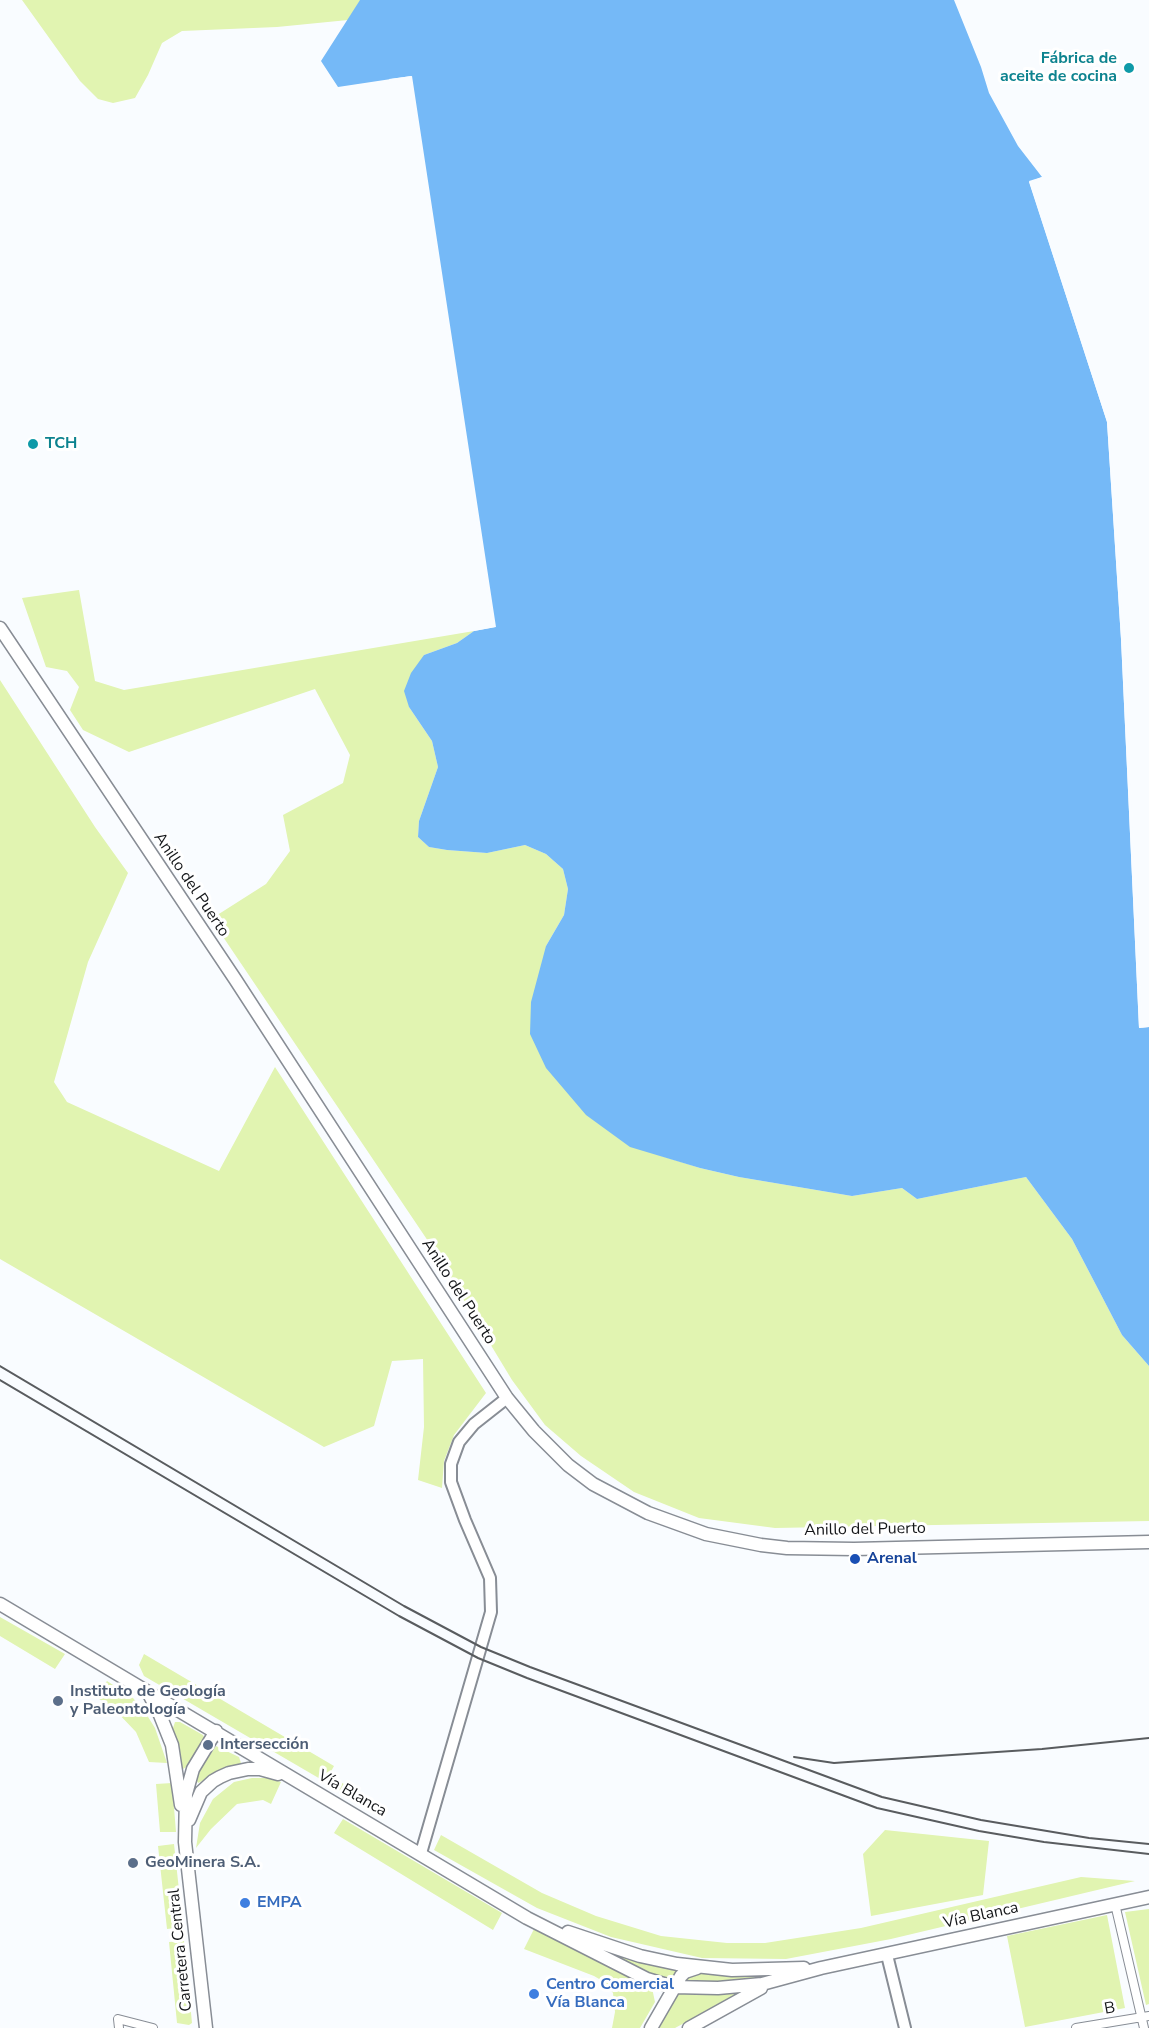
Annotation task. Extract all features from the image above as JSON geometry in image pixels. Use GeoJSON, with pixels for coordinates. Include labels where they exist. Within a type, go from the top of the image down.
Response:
{"type":"FeatureCollection","features":[{"type":"Feature","properties":{"kind":"main road","name":"Anillo del Puerto"},"geometry":{"type":"LineString","coordinates":[[0,628],[235,979],[507,1398],[534,1431],[561,1458],[593,1484],[648,1513],[679,1525],[734,1540],[787,1548],[854,1549],[1149,1542]]}},
{"type":"Feature","properties":{"kind":"main road"},"geometry":{"type":"LineString","coordinates":[[421,1853],[491,1612],[490,1578],[451,1482],[451,1464],[459,1442],[474,1424],[507,1398]]}},
{"type":"Feature","properties":{"kind":"main road","name":"Vía Blanca"},"geometry":{"type":"LineString","coordinates":[[0,1604],[555,1933],[647,1978],[674,1987],[739,1987],[779,1981],[821,1968],[1149,1897]]}},
{"type":"Feature","properties":{"kind":"main road"},"geometry":{"type":"LineString","coordinates":[[149,1694],[172,1744],[185,1842]]}},
{"type":"Feature","properties":{"kind":"main road","name":"Carretera Central"},"geometry":{"type":"LineString","coordinates":[[206,2028],[185,1842],[186,1794],[188,1780],[193,1769],[216,1731]]}},
{"type":"Feature","properties":{"kind":"main road"},"geometry":{"type":"LineString","coordinates":[[185,1842],[194,1805],[201,1792],[213,1781],[229,1773],[248,1769],[260,1769],[292,1777]]}},
{"type":"Feature","properties":{"kind":"main road","name":"Vía Blanca"},"geometry":{"type":"LineString","coordinates":[[502,1901],[539,1920],[590,1940],[650,1958],[708,1968],[752,1970],[821,1968]]}},
{"type":"Feature","properties":{"kind":"main road"},"geometry":{"type":"LineString","coordinates":[[887,1954],[905,2028]]}},
{"type":"Feature","properties":{"kind":"main road"},"geometry":{"type":"LineString","coordinates":[[651,2028],[685,1972],[697,1968],[708,1968]]}},
{"type":"Feature","properties":{"kind":"main road"},"geometry":{"type":"LineString","coordinates":[[647,1978],[658,1991],[661,2012]]}},
{"type":"Feature","properties":{"kind":"main road"},"geometry":{"type":"LineString","coordinates":[[689,2028],[737,2000],[779,1981]]}},
{"type":"Feature","properties":{"kind":"street"},"geometry":{"type":"LineString","coordinates":[[1115,1904],[1145,2017],[1144,2028]]}},
{"type":"Feature","properties":{"kind":"street","name":"B"},"geometry":{"type":"LineString","coordinates":[[1076,2028],[1145,2017]]}},
{"type":"Feature","properties":{"kind":"street"},"geometry":{"type":"LineString","coordinates":[[119,2028],[118,2019],[153,2028]]}},
{"type":"Feature","properties":{"kind":"green space"},"geometry":{"type":"Polygon","coordinates":[[[22,0],[360,1],[348,20],[277,27],[182,31],[162,43],[135,98],[113,103],[98,99],[80,81],[22,0]]]}},
{"type":"Feature","properties":{"kind":"green space"},"geometry":{"type":"Polygon","coordinates":[[[79,590],[95,681],[124,690],[474,631],[457,643],[424,655],[409,707],[432,741],[438,767],[419,821],[418,837],[429,847],[487,853],[525,845],[546,854],[563,869],[568,889],[564,915],[546,946],[630,1146],[700,1168],[739,1177],[852,1196],[902,1188],[917,1199],[1026,1177],[1072,1239],[1122,1335],[1149,1366],[1149,1521],[775,1528],[699,1518],[634,1492],[581,1456],[545,1425],[512,1380],[426,1238],[211,919],[266,884],[290,851],[283,815],[343,783],[350,755],[315,689],[129,752],[83,730],[70,710],[79,687],[67,671],[46,667],[22,598],[79,590]]]}},
{"type":"Feature","properties":{"kind":"green space"},"geometry":{"type":"Polygon","coordinates":[[[0,680],[95,827],[128,873],[88,962],[54,1082],[67,1102],[219,1171],[275,1067],[486,1393],[454,1435],[444,1461],[442,1488],[418,1480],[424,1427],[423,1359],[392,1361],[374,1426],[324,1447],[0,1259],[0,680]]]}},
{"type":"Feature","properties":{"kind":"green space"},"geometry":{"type":"Polygon","coordinates":[[[0,1617],[65,1654],[55,1669],[0,1636],[0,1617]]]}},
{"type":"Feature","properties":{"kind":"green space"},"geometry":{"type":"Polygon","coordinates":[[[144,1654],[334,1766],[329,1775],[362,1795],[358,1801],[144,1676],[139,1665],[144,1654]]]}},
{"type":"Feature","properties":{"kind":"green space"},"geometry":{"type":"Polygon","coordinates":[[[107,1681],[133,1698],[145,1712],[155,1728],[167,1763],[149,1762],[136,1732],[116,1711],[95,1696],[107,1681]]]}},
{"type":"Feature","properties":{"kind":"green space"},"geometry":{"type":"Polygon","coordinates":[[[175,1722],[180,1722],[203,1735],[205,1739],[188,1766],[183,1769],[173,1728],[175,1722]]]}},
{"type":"Feature","properties":{"kind":"green space"},"geometry":{"type":"Polygon","coordinates":[[[216,1746],[239,1757],[241,1763],[198,1783],[195,1777],[216,1746]]]}},
{"type":"Feature","properties":{"kind":"green space"},"geometry":{"type":"Polygon","coordinates":[[[252,1778],[268,1778],[281,1782],[271,1804],[263,1800],[237,1804],[211,1829],[196,1848],[200,1823],[213,1799],[234,1782],[252,1778]]]}},
{"type":"Feature","properties":{"kind":"green space"},"geometry":{"type":"Polygon","coordinates":[[[172,1783],[176,1832],[160,1832],[156,1784],[172,1783]]]}},
{"type":"Feature","properties":{"kind":"green space"},"geometry":{"type":"Polygon","coordinates":[[[343,1819],[502,1913],[493,1930],[334,1833],[343,1819]]]}},
{"type":"Feature","properties":{"kind":"green space"},"geometry":{"type":"Polygon","coordinates":[[[885,1830],[989,1841],[983,1895],[871,1916],[863,1854],[885,1830]]]}},
{"type":"Feature","properties":{"kind":"green space"},"geometry":{"type":"Polygon","coordinates":[[[441,1835],[542,1893],[596,1916],[661,1936],[727,1943],[765,1943],[861,1928],[1081,1877],[1135,1881],[891,1939],[786,1959],[702,1958],[611,1937],[537,1908],[434,1850],[441,1835]]]}},
{"type":"Feature","properties":{"kind":"green space"},"geometry":{"type":"Polygon","coordinates":[[[174,1844],[183,1927],[167,1929],[158,1846],[174,1844]]]}},
{"type":"Feature","properties":{"kind":"green space"},"geometry":{"type":"Polygon","coordinates":[[[1149,1909],[1149,2004],[1146,2005],[1125,1912],[1149,1909]]]}},
{"type":"Feature","properties":{"kind":"green space"},"geometry":{"type":"Polygon","coordinates":[[[1107,1915],[1125,2008],[1025,2027],[1007,1936],[1107,1915]]]}},
{"type":"Feature","properties":{"kind":"green space"},"geometry":{"type":"Polygon","coordinates":[[[534,1929],[652,1988],[655,2002],[640,2028],[612,2028],[615,2012],[613,1993],[606,1983],[594,1976],[524,1949],[534,1929]]]}},
{"type":"Feature","properties":{"kind":"green space"},"geometry":{"type":"Polygon","coordinates":[[[573,1938],[677,1969],[671,1981],[638,1969],[573,1938]]]}},
{"type":"Feature","properties":{"kind":"green space"},"geometry":{"type":"Polygon","coordinates":[[[184,1941],[192,2023],[189,2025],[177,2023],[169,1942],[184,1941]]]}},
{"type":"Feature","properties":{"kind":"green space"},"geometry":{"type":"Polygon","coordinates":[[[787,1972],[730,1982],[682,1983],[684,1977],[698,1973],[723,1975],[787,1972]]]}},
{"type":"Feature","properties":{"kind":"green space"},"geometry":{"type":"Polygon","coordinates":[[[676,1992],[740,1993],[675,2028],[653,2028],[676,1992]]]}},
{"type":"Feature","properties":{"kind":"water"},"geometry":{"type":"Polygon","coordinates":[[[360,0],[954,0],[989,93],[1018,146],[1042,177],[1029,182],[1107,422],[1121,639],[1139,1028],[1149,1027],[1149,1366],[1122,1335],[1072,1239],[1026,1177],[917,1199],[902,1188],[852,1196],[739,1177],[630,1147],[586,1115],[546,1068],[530,1034],[531,1002],[546,946],[564,915],[568,889],[563,869],[546,854],[525,845],[487,853],[429,847],[418,837],[419,821],[438,767],[432,741],[409,707],[404,691],[411,673],[424,655],[457,643],[474,631],[495,627],[411,76],[338,87],[321,61],[360,0]]]}},
{"type":"Feature","properties":{"kind":"pier"},"geometry":{"type":"Polygon","coordinates":[[[412,76],[496,627],[474,631],[474,628],[492,625],[409,79],[390,82],[389,79],[412,76]]]}},
{"type":"Feature","properties":{"kind":"pier"},"geometry":{"type":"Polygon","coordinates":[[[1045,177],[1044,180],[1033,183],[1110,421],[1124,639],[1142,1025],[1149,1024],[1149,1027],[1139,1028],[1121,639],[1107,422],[1029,181],[1045,177]]]}},
{"type":"Feature","properties":{"kind":"railway"},"geometry":{"type":"LineString","coordinates":[[0,1366],[404,1606],[481,1647],[882,1797],[981,1820],[1089,1838],[1149,1844]]}},
{"type":"Feature","properties":{"kind":"railway"},"geometry":{"type":"LineString","coordinates":[[0,1380],[399,1616],[478,1658],[877,1808],[979,1831],[1044,1842],[1149,1854]]}},
{"type":"Feature","properties":{"kind":"railway"},"geometry":{"type":"LineString","coordinates":[[794,1757],[834,1763],[1042,1749],[1149,1738]]}},
{"type":"Feature","properties":{"kind":"place","name":"Fábrica de aceite de cocina"},"geometry":{"type":"Point","coordinates":[1129,68]}},
{"type":"Feature","properties":{"kind":"place","name":"TCH"},"geometry":{"type":"Point","coordinates":[33,444]}},
{"type":"Feature","properties":{"kind":"place","name":"Arenal"},"geometry":{"type":"Point","coordinates":[855,1559]}},
{"type":"Feature","properties":{"kind":"place","name":"Instituto de Geología y Paleontología"},"geometry":{"type":"Point","coordinates":[58,1701]}},
{"type":"Feature","properties":{"kind":"place","name":"Intersección"},"geometry":{"type":"Point","coordinates":[208,1745]}},
{"type":"Feature","properties":{"kind":"place","name":"GeoMinera S.A."},"geometry":{"type":"Point","coordinates":[133,1863]}},
{"type":"Feature","properties":{"kind":"place","name":"EMPA"},"geometry":{"type":"Point","coordinates":[245,1903]}},
{"type":"Feature","properties":{"kind":"place","name":"Centro Comercial Vía Blanca"},"geometry":{"type":"Point","coordinates":[534,1994]}}]}
